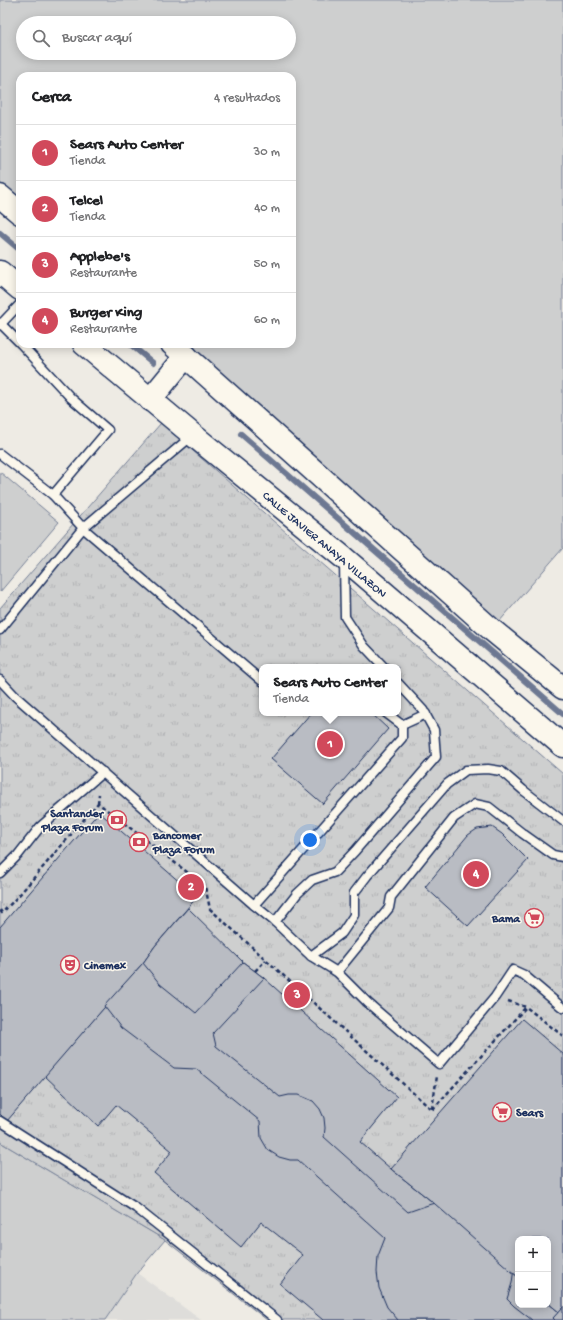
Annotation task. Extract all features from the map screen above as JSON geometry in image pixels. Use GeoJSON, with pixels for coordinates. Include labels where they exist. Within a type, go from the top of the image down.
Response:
{"type":"FeatureCollection","features":[{"type":"Feature","properties":{"kind":"street"},"geometry":{"type":"LineString","coordinates":[[0,196],[16,210]]}},
{"type":"Feature","properties":{"kind":"street"},"geometry":{"type":"LineString","coordinates":[[0,272],[16,286]]}},
{"type":"Feature","properties":{"kind":"street","name":"CALLE JAVIER ANAYA VILLAZON"},"geometry":{"type":"LineString","coordinates":[[89,348],[193,436],[344,558],[563,746]]}},
{"type":"Feature","properties":{"kind":"street"},"geometry":{"type":"LineString","coordinates":[[150,400],[179,350],[492,630],[563,688]]}},
{"type":"Feature","properties":{"kind":"lane"},"geometry":{"type":"LineString","coordinates":[[16,308],[0,324],[16,338]]}},
{"type":"Feature","properties":{"kind":"lane"},"geometry":{"type":"LineString","coordinates":[[26,348],[71,398],[108,430],[53,495]]}},
{"type":"Feature","properties":{"kind":"lane"},"geometry":{"type":"LineString","coordinates":[[0,630],[83,528],[193,436]]}},
{"type":"Feature","properties":{"kind":"lane"},"geometry":{"type":"LineString","coordinates":[[0,454],[53,495],[83,528],[259,678]]}},
{"type":"Feature","properties":{"kind":"lane"},"geometry":{"type":"LineString","coordinates":[[344,558],[345,617],[364,646],[381,664]]}},
{"type":"Feature","properties":{"kind":"lane"},"geometry":{"type":"LineString","coordinates":[[0,680],[15,696],[254,906],[275,922],[311,956],[336,972],[368,1003],[439,1064],[495,997],[513,970],[524,976],[563,1008]]}},
{"type":"Feature","properties":{"kind":"lane"},"geometry":{"type":"LineString","coordinates":[[275,922],[297,894],[312,880],[335,872],[436,757],[434,730],[423,710],[401,686]]}},
{"type":"Feature","properties":{"kind":"lane"},"geometry":{"type":"LineString","coordinates":[[402,725],[426,714]]}},
{"type":"Feature","properties":{"kind":"lane"},"geometry":{"type":"LineString","coordinates":[[390,716],[402,725]]}},
{"type":"Feature","properties":{"kind":"lane"},"geometry":{"type":"LineString","coordinates":[[254,906],[402,738],[402,725]]}},
{"type":"Feature","properties":{"kind":"lane"},"geometry":{"type":"LineString","coordinates":[[311,956],[342,933],[354,915],[354,893],[447,784],[466,770],[488,769],[501,771],[563,821]]}},
{"type":"Feature","properties":{"kind":"lane"},"geometry":{"type":"LineString","coordinates":[[0,873],[18,855],[40,827],[103,772]]}},
{"type":"Feature","properties":{"kind":"lane"},"geometry":{"type":"LineString","coordinates":[[336,972],[389,908],[391,897],[454,818],[475,804],[489,807],[553,855],[563,857]]}},
{"type":"Feature","properties":{"kind":"lane"},"geometry":{"type":"LineString","coordinates":[[0,1121],[136,1208],[277,1320]]}},
{"type":"Feature","properties":{"kind":"path"},"geometry":{"type":"LineString","coordinates":[[0,910],[2,913],[20,894],[98,804],[205,886],[210,909],[432,1110]]}},
{"type":"Feature","properties":{"kind":"path"},"geometry":{"type":"LineString","coordinates":[[255,971],[266,960]]}},
{"type":"Feature","properties":{"kind":"path"},"geometry":{"type":"LineString","coordinates":[[432,1110],[526,1007],[563,1036]]}},
{"type":"Feature","properties":{"kind":"path"},"geometry":{"type":"LineString","coordinates":[[432,1110],[439,1064]]}},
{"type":"Feature","properties":{"kind":"shaded area"},"geometry":{"type":"Polygon","coordinates":[[[137,1273],[201,1320],[105,1320],[137,1273]]]}},
{"type":"Feature","properties":{"kind":"green space"},"geometry":{"type":"Polygon","coordinates":[[[0,0],[563,0],[563,548],[492,630],[177,348],[296,348],[296,72],[16,72],[16,202],[0,188],[0,0]]]}},
{"type":"Feature","properties":{"kind":"green space"},"geometry":{"type":"Polygon","coordinates":[[[161,423],[563,774],[563,1320],[267,1320],[165,1240],[0,1142],[0,608],[161,423]]]}},
{"type":"Feature","properties":{"kind":"green space"},"geometry":{"type":"Polygon","coordinates":[[[0,472],[59,522],[0,592],[0,472]]]}},
{"type":"Feature","properties":{"kind":"green space"},"geometry":{"type":"Polygon","coordinates":[[[0,1142],[165,1240],[137,1273],[105,1320],[0,1320],[0,1142]]]}},
{"type":"Feature","properties":{"kind":"building"},"geometry":{"type":"Polygon","coordinates":[[[308,716],[374,716],[388,729],[323,804],[271,759],[308,716]]]}},
{"type":"Feature","properties":{"kind":"building","name":"Cinemex"},"geometry":{"type":"Polygon","coordinates":[[[99,812],[197,897],[155,946],[143,963],[7,1121],[0,1114],[0,927],[99,812]]]}},
{"type":"Feature","properties":{"kind":"building"},"geometry":{"type":"Polygon","coordinates":[[[492,827],[502,834],[528,860],[468,926],[425,887],[468,835],[477,829],[492,827]]]}},
{"type":"Feature","properties":{"kind":"building"},"geometry":{"type":"Polygon","coordinates":[[[188,908],[243,962],[264,978],[397,1097],[360,1142],[435,1204],[515,1274],[515,1308],[551,1308],[551,1305],[559,1312],[553,1318],[555,1320],[323,1320],[280,1284],[303,1255],[261,1222],[241,1247],[154,1173],[172,1151],[116,1105],[98,1126],[45,1076],[143,963],[155,946],[188,908]]]}},
{"type":"Feature","properties":{"kind":"building"},"geometry":{"type":"Polygon","coordinates":[[[243,962],[264,978],[213,1033],[216,1046],[280,1097],[299,1095],[313,1101],[320,1109],[324,1118],[324,1137],[408,1212],[431,1204],[445,1202],[455,1203],[476,1210],[493,1221],[505,1237],[514,1268],[512,1283],[507,1299],[515,1308],[532,1320],[398,1320],[387,1307],[379,1288],[377,1272],[378,1256],[385,1238],[298,1160],[290,1160],[279,1157],[268,1150],[261,1138],[260,1121],[196,1069],[174,1068],[121,1028],[104,1006],[143,963],[160,984],[196,1013],[243,962]]]}},
{"type":"Feature","properties":{"kind":"building","name":"Sears"},"geometry":{"type":"Polygon","coordinates":[[[522,1019],[563,1054],[563,1307],[559,1312],[551,1305],[551,1236],[515,1236],[515,1274],[435,1204],[391,1169],[522,1019]]]}},
{"type":"Feature","properties":{"kind":"building"},"geometry":{"type":"Polygon","coordinates":[[[563,1307],[563,1320],[555,1320],[553,1318],[563,1307]]]}},
{"type":"Feature","properties":{"kind":"waterway"},"geometry":{"type":"LineString","coordinates":[[0,233],[16,247]]}},
{"type":"Feature","properties":{"kind":"waterway"},"geometry":{"type":"LineString","coordinates":[[135,348],[153,363]]}},
{"type":"Feature","properties":{"kind":"waterway"},"geometry":{"type":"LineString","coordinates":[[241,434],[563,714]]}},
{"type":"Feature","properties":{"kind":"place","name":"Sears Auto Center"},"geometry":{"type":"Point","coordinates":[330,744]}},
{"type":"Feature","properties":{"kind":"place","name":"Santander Plaza Forum"},"geometry":{"type":"Point","coordinates":[117,820]}},
{"type":"Feature","properties":{"kind":"place","name":"Bancomer Plaza Forum"},"geometry":{"type":"Point","coordinates":[139,842]}},
{"type":"Feature","properties":{"kind":"place","name":"Burger King"},"geometry":{"type":"Point","coordinates":[476,874]}},
{"type":"Feature","properties":{"kind":"place","name":"Telcel"},"geometry":{"type":"Point","coordinates":[191,887]}},
{"type":"Feature","properties":{"kind":"place","name":"Bama"},"geometry":{"type":"Point","coordinates":[534,918]}},
{"type":"Feature","properties":{"kind":"place","name":"Cinemex"},"geometry":{"type":"Point","coordinates":[70,965]}},
{"type":"Feature","properties":{"kind":"place","name":"Applebe's"},"geometry":{"type":"Point","coordinates":[297,995]}},
{"type":"Feature","properties":{"kind":"place","name":"Sears"},"geometry":{"type":"Point","coordinates":[502,1112]}}]}
